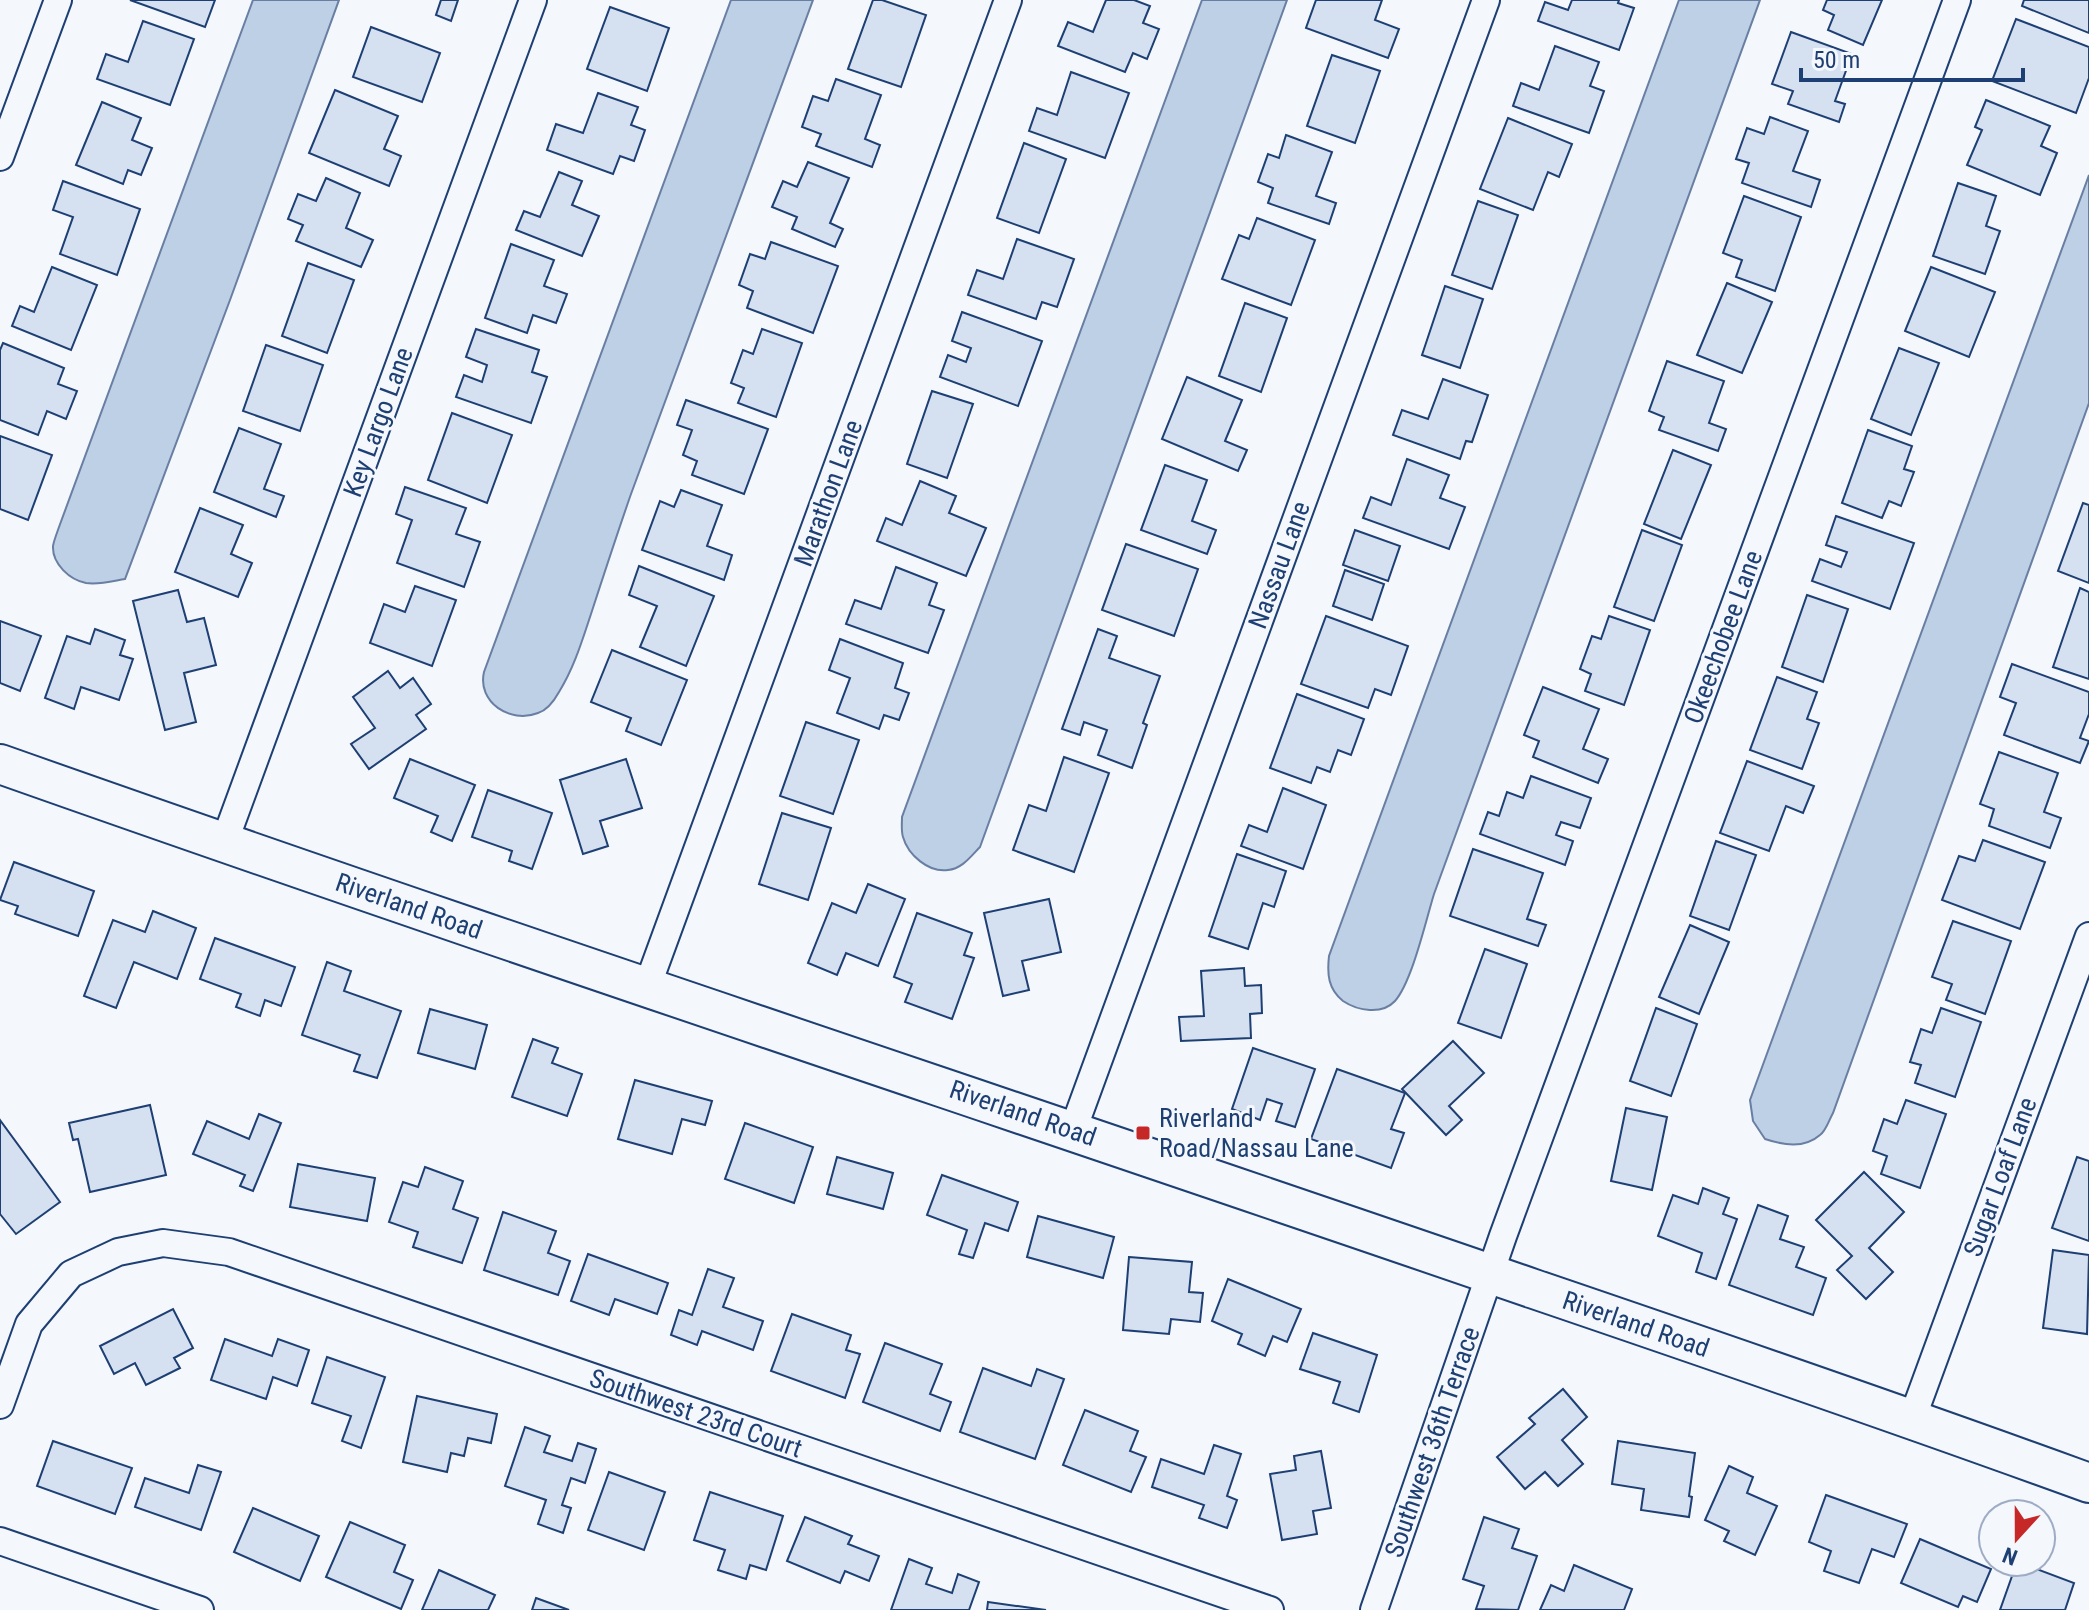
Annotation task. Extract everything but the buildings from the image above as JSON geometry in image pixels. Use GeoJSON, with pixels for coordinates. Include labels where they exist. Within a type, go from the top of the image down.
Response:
{"type":"FeatureCollection","features":[{"type":"Feature","properties":{"kind":"street"},"geometry":{"type":"LineString","coordinates":[[0,157],[58,0]]}},
{"type":"Feature","properties":{"kind":"street","name":"Key Largo Lane"},"geometry":{"type":"LineString","coordinates":[[224,843],[533,0]]}},
{"type":"Feature","properties":{"kind":"street","name":"Marathon Lane"},"geometry":{"type":"LineString","coordinates":[[647,987],[1008,0]]}},
{"type":"Feature","properties":{"kind":"street","name":"Nassau Lane"},"geometry":{"type":"LineString","coordinates":[[1073,1130],[1486,0]]}},
{"type":"Feature","properties":{"kind":"street","name":"Okeechobee Lane"},"geometry":{"type":"LineString","coordinates":[[1489,1273],[1957,0]]}},
{"type":"Feature","properties":{"kind":"street","name":"Riverland Road"},"geometry":{"type":"LineString","coordinates":[[0,764],[1489,1273],[2089,1483]]}},
{"type":"Feature","properties":{"kind":"street","name":"Sugar Loaf Lane"},"geometry":{"type":"LineString","coordinates":[[1912,1419],[2089,936]]}},
{"type":"Feature","properties":{"kind":"street","name":"Southwest 23rd Court"},"geometry":{"type":"LineString","coordinates":[[0,1405],[29,1324],[71,1274],[118,1252],[163,1243],[229,1252],[1270,1610]]}},
{"type":"Feature","properties":{"kind":"street","name":"Southwest 36th Terrace"},"geometry":{"type":"LineString","coordinates":[[1374,1610],[1489,1273]]}},
{"type":"Feature","properties":{"kind":"street"},"geometry":{"type":"LineString","coordinates":[[0,1541],[200,1610]]}},
{"type":"Feature","properties":{"kind":"water"},"geometry":{"type":"Polygon","coordinates":[[[253,0],[339,0],[125,579],[86,583],[68,575],[59,565],[53,553],[54,541],[253,0]]]}},
{"type":"Feature","properties":{"kind":"water"},"geometry":{"type":"Polygon","coordinates":[[[731,0],[813,0],[631,494],[573,664],[557,695],[545,710],[527,716],[507,713],[498,708],[486,693],[484,672],[731,0]]]}},
{"type":"Feature","properties":{"kind":"water"},"geometry":{"type":"Polygon","coordinates":[[[1202,0],[1287,0],[980,847],[958,867],[934,869],[909,850],[902,835],[902,817],[1202,0]]]}},
{"type":"Feature","properties":{"kind":"water"},"geometry":{"type":"Polygon","coordinates":[[[1679,0],[1760,0],[1434,894],[1407,980],[1390,1005],[1377,1010],[1356,1007],[1343,1001],[1331,986],[1329,956],[1679,0]]]}},
{"type":"Feature","properties":{"kind":"water"},"geometry":{"type":"Polygon","coordinates":[[[2089,175],[2089,403],[1833,1113],[1822,1133],[1807,1142],[1786,1144],[1765,1139],[1753,1121],[1750,1100],[2089,175]]]}},
{"type":"Feature","properties":{"kind":"place","name":"Riverland Road/Nassau Lane"},"geometry":{"type":"Point","coordinates":[1143,1133]}}]}
